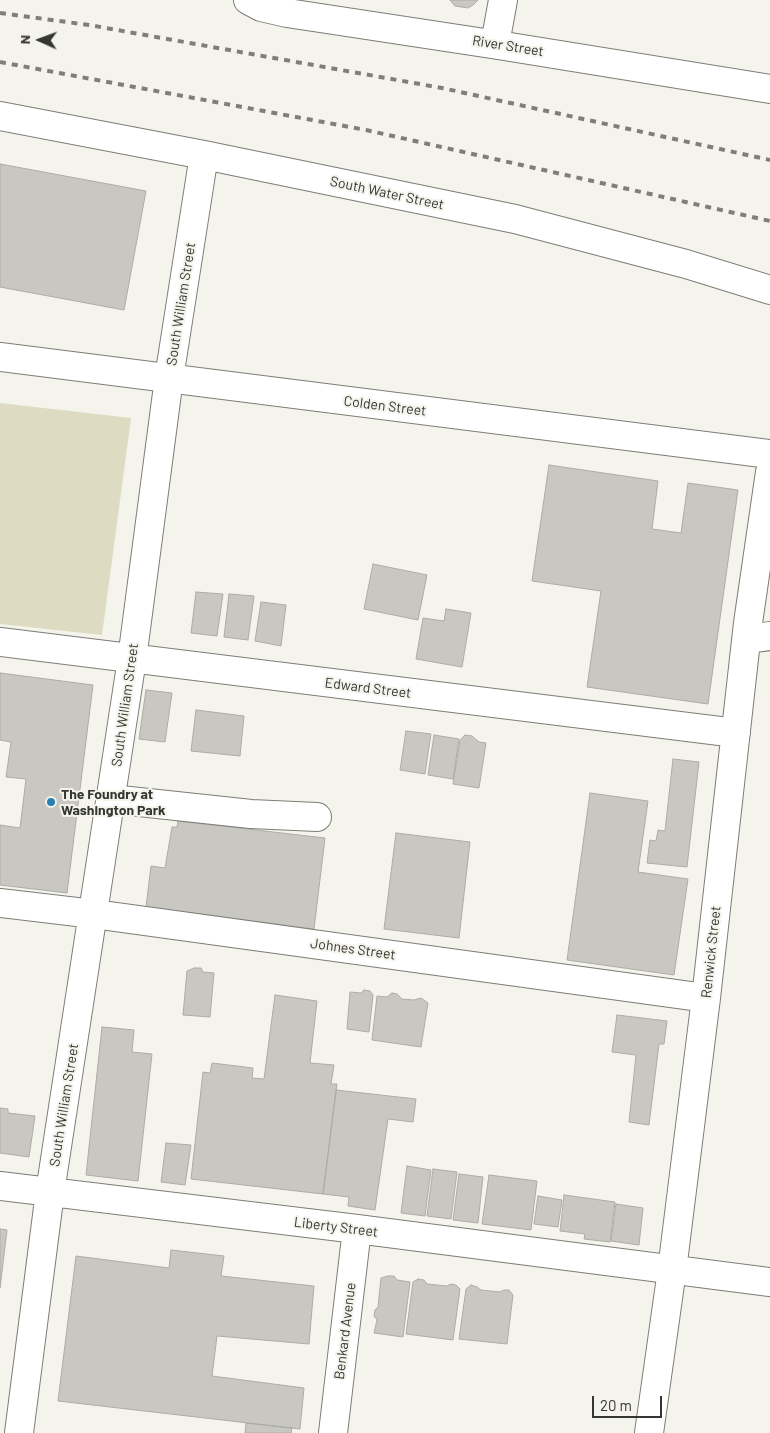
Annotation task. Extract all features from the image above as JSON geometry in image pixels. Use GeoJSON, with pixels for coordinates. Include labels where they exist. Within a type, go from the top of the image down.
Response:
{"type":"FeatureCollection","features":[{"type":"Feature","properties":{"kind":"street","name":"River Street"},"geometry":{"type":"LineString","coordinates":[[248,0],[261,7],[287,13],[495,44],[770,89]]}},
{"type":"Feature","properties":{"kind":"street"},"geometry":{"type":"LineString","coordinates":[[495,44],[503,0]]}},
{"type":"Feature","properties":{"kind":"street","name":"South Water Street"},"geometry":{"type":"LineString","coordinates":[[0,116],[204,155],[515,219],[686,264],[770,290]]}},
{"type":"Feature","properties":{"kind":"street","name":"South William Street"},"geometry":{"type":"LineString","coordinates":[[19,1433],[50,1192],[132,659],[169,378],[204,155]]}},
{"type":"Feature","properties":{"kind":"street","name":"Colden Street"},"geometry":{"type":"LineString","coordinates":[[0,357],[770,454]]}},
{"type":"Feature","properties":{"kind":"street","name":"Renwick Street"},"geometry":{"type":"LineString","coordinates":[[649,1433],[672,1270],[706,998],[736,733],[758,638],[770,472]]}},
{"type":"Feature","properties":{"kind":"street","name":"Edward Street"},"geometry":{"type":"LineString","coordinates":[[0,642],[736,733]]}},
{"type":"Feature","properties":{"kind":"street"},"geometry":{"type":"LineString","coordinates":[[111,799],[251,814],[318,817]]}},
{"type":"Feature","properties":{"kind":"street","name":"Johnes Street"},"geometry":{"type":"LineString","coordinates":[[0,903],[94,914],[706,998]]}},
{"type":"Feature","properties":{"kind":"street","name":"Liberty Street"},"geometry":{"type":"LineString","coordinates":[[0,1186],[770,1282]]}},
{"type":"Feature","properties":{"kind":"street","name":"Benkard Avenue"},"geometry":{"type":"LineString","coordinates":[[333,1433],[357,1229]]}},
{"type":"Feature","properties":{"kind":"green space"},"geometry":{"type":"Polygon","coordinates":[[[0,403],[131,418],[102,635],[0,624],[0,403]]]}},
{"type":"Feature","properties":{"kind":"building"},"geometry":{"type":"Polygon","coordinates":[[[450,0],[478,0],[468,8],[455,6],[450,0]]]}},
{"type":"Feature","properties":{"kind":"building"},"geometry":{"type":"Polygon","coordinates":[[[0,164],[146,191],[124,310],[0,287],[0,164]]]}},
{"type":"Feature","properties":{"kind":"building"},"geometry":{"type":"Polygon","coordinates":[[[549,465],[658,481],[652,529],[681,533],[688,483],[738,490],[708,704],[587,687],[601,591],[532,581],[549,465]]]}},
{"type":"Feature","properties":{"kind":"building"},"geometry":{"type":"Polygon","coordinates":[[[373,564],[427,575],[418,620],[364,609],[373,564]]]}},
{"type":"Feature","properties":{"kind":"building"},"geometry":{"type":"Polygon","coordinates":[[[196,592],[223,594],[217,636],[191,633],[196,592]]]}},
{"type":"Feature","properties":{"kind":"building"},"geometry":{"type":"Polygon","coordinates":[[[229,594],[254,596],[248,640],[224,637],[229,594]]]}},
{"type":"Feature","properties":{"kind":"building"},"geometry":{"type":"Polygon","coordinates":[[[261,602],[286,605],[281,646],[255,641],[261,602]]]}},
{"type":"Feature","properties":{"kind":"building"},"geometry":{"type":"Polygon","coordinates":[[[446,609],[471,613],[462,667],[416,659],[423,618],[444,621],[446,609]]]}},
{"type":"Feature","properties":{"kind":"building","name":"The Foundry at Washington Park"},"geometry":{"type":"Polygon","coordinates":[[[0,673],[93,685],[67,893],[0,885],[0,825],[20,828],[26,779],[6,777],[11,742],[0,740],[0,673]]]}},
{"type":"Feature","properties":{"kind":"building"},"geometry":{"type":"Polygon","coordinates":[[[146,690],[172,693],[165,742],[139,739],[146,690]]]}},
{"type":"Feature","properties":{"kind":"building"},"geometry":{"type":"Polygon","coordinates":[[[196,710],[244,716],[240,756],[191,751],[196,710]]]}},
{"type":"Feature","properties":{"kind":"building"},"geometry":{"type":"Polygon","coordinates":[[[406,731],[431,734],[425,774],[400,770],[406,731]]]}},
{"type":"Feature","properties":{"kind":"building"},"geometry":{"type":"Polygon","coordinates":[[[434,735],[459,739],[453,779],[428,775],[434,735]]]}},
{"type":"Feature","properties":{"kind":"building"},"geometry":{"type":"Polygon","coordinates":[[[465,735],[472,736],[479,742],[486,743],[479,788],[453,784],[460,740],[465,735]]]}},
{"type":"Feature","properties":{"kind":"building"},"geometry":{"type":"Polygon","coordinates":[[[673,759],[699,762],[687,867],[647,863],[650,840],[656,841],[658,830],[665,831],[673,759]]]}},
{"type":"Feature","properties":{"kind":"building"},"geometry":{"type":"Polygon","coordinates":[[[590,793],[648,801],[638,872],[688,879],[674,975],[567,960],[590,793]]]}},
{"type":"Feature","properties":{"kind":"building"},"geometry":{"type":"Polygon","coordinates":[[[178,821],[325,838],[314,929],[146,907],[151,866],[165,868],[172,827],[177,827],[178,821]]]}},
{"type":"Feature","properties":{"kind":"building"},"geometry":{"type":"Polygon","coordinates":[[[396,833],[470,842],[459,938],[384,929],[396,833]]]}},
{"type":"Feature","properties":{"kind":"building"},"geometry":{"type":"Polygon","coordinates":[[[201,968],[203,972],[214,973],[210,1017],[183,1015],[187,971],[201,968]]]}},
{"type":"Feature","properties":{"kind":"building"},"geometry":{"type":"Polygon","coordinates":[[[364,990],[370,991],[373,995],[369,1032],[347,1029],[350,992],[361,993],[364,990]]]}},
{"type":"Feature","properties":{"kind":"building"},"geometry":{"type":"Polygon","coordinates":[[[392,993],[397,994],[402,999],[414,1000],[421,998],[428,1003],[421,1047],[372,1040],[377,996],[387,997],[392,993]]]}},
{"type":"Feature","properties":{"kind":"building"},"geometry":{"type":"Polygon","coordinates":[[[275,995],[317,1001],[310,1063],[334,1065],[331,1084],[337,1084],[323,1194],[191,1179],[203,1072],[210,1073],[212,1063],[253,1068],[252,1078],[264,1079],[275,995]]]}},
{"type":"Feature","properties":{"kind":"building"},"geometry":{"type":"Polygon","coordinates":[[[617,1015],[667,1021],[664,1044],[659,1044],[649,1125],[629,1122],[636,1055],[612,1052],[617,1015]]]}},
{"type":"Feature","properties":{"kind":"building"},"geometry":{"type":"Polygon","coordinates":[[[102,1027],[134,1030],[132,1052],[152,1054],[138,1181],[86,1175],[102,1027]]]}},
{"type":"Feature","properties":{"kind":"building"},"geometry":{"type":"Polygon","coordinates":[[[336,1090],[416,1099],[413,1122],[388,1119],[375,1210],[348,1206],[349,1197],[323,1194],[336,1090]]]}},
{"type":"Feature","properties":{"kind":"building"},"geometry":{"type":"Polygon","coordinates":[[[0,1108],[8,1109],[8,1113],[35,1116],[29,1157],[0,1153],[0,1108]]]}},
{"type":"Feature","properties":{"kind":"building"},"geometry":{"type":"Polygon","coordinates":[[[166,1143],[191,1145],[185,1185],[161,1182],[166,1143]]]}},
{"type":"Feature","properties":{"kind":"building"},"geometry":{"type":"Polygon","coordinates":[[[407,1166],[431,1170],[425,1216],[401,1213],[407,1166]]]}},
{"type":"Feature","properties":{"kind":"building"},"geometry":{"type":"Polygon","coordinates":[[[433,1169],[457,1172],[451,1219],[427,1216],[433,1169]]]}},
{"type":"Feature","properties":{"kind":"building"},"geometry":{"type":"Polygon","coordinates":[[[459,1174],[483,1177],[478,1223],[453,1220],[459,1174]]]}},
{"type":"Feature","properties":{"kind":"building"},"geometry":{"type":"Polygon","coordinates":[[[489,1175],[537,1181],[531,1230],[482,1224],[489,1175]]]}},
{"type":"Feature","properties":{"kind":"building"},"geometry":{"type":"Polygon","coordinates":[[[564,1195],[615,1202],[610,1242],[584,1239],[585,1234],[560,1231],[564,1195]]]}},
{"type":"Feature","properties":{"kind":"building"},"geometry":{"type":"Polygon","coordinates":[[[538,1196],[562,1200],[558,1227],[534,1224],[538,1196]]]}},
{"type":"Feature","properties":{"kind":"building"},"geometry":{"type":"Polygon","coordinates":[[[616,1204],[643,1208],[639,1245],[611,1241],[616,1204]]]}},
{"type":"Feature","properties":{"kind":"building"},"geometry":{"type":"Polygon","coordinates":[[[0,1229],[7,1230],[0,1288],[0,1229]]]}},
{"type":"Feature","properties":{"kind":"building"},"geometry":{"type":"Polygon","coordinates":[[[171,1250],[224,1256],[221,1276],[314,1286],[309,1344],[217,1336],[212,1376],[304,1388],[300,1429],[58,1401],[76,1256],[169,1268],[171,1250]]]}},
{"type":"Feature","properties":{"kind":"building"},"geometry":{"type":"Polygon","coordinates":[[[394,1276],[397,1280],[410,1282],[403,1337],[374,1333],[377,1320],[374,1316],[375,1310],[378,1307],[381,1278],[394,1276]]]}},
{"type":"Feature","properties":{"kind":"building"},"geometry":{"type":"Polygon","coordinates":[[[418,1279],[424,1280],[427,1284],[456,1285],[460,1289],[453,1340],[406,1334],[413,1282],[418,1279]]]}},
{"type":"Feature","properties":{"kind":"building"},"geometry":{"type":"Polygon","coordinates":[[[471,1285],[481,1290],[500,1292],[509,1290],[513,1295],[507,1344],[459,1339],[466,1289],[471,1285]]]}},
{"type":"Feature","properties":{"kind":"building"},"geometry":{"type":"Polygon","coordinates":[[[246,1423],[292,1428],[291,1433],[245,1433],[246,1423]]]}},
{"type":"Feature","properties":{"kind":"railway"},"geometry":{"type":"LineString","coordinates":[[0,13],[89,25],[442,88],[770,160]]}},
{"type":"Feature","properties":{"kind":"railway"},"geometry":{"type":"LineString","coordinates":[[0,62],[366,130],[770,221]]}},
{"type":"Feature","properties":{"kind":"place","name":"The Foundry at Washington Park"},"geometry":{"type":"Point","coordinates":[51,802]}}]}
